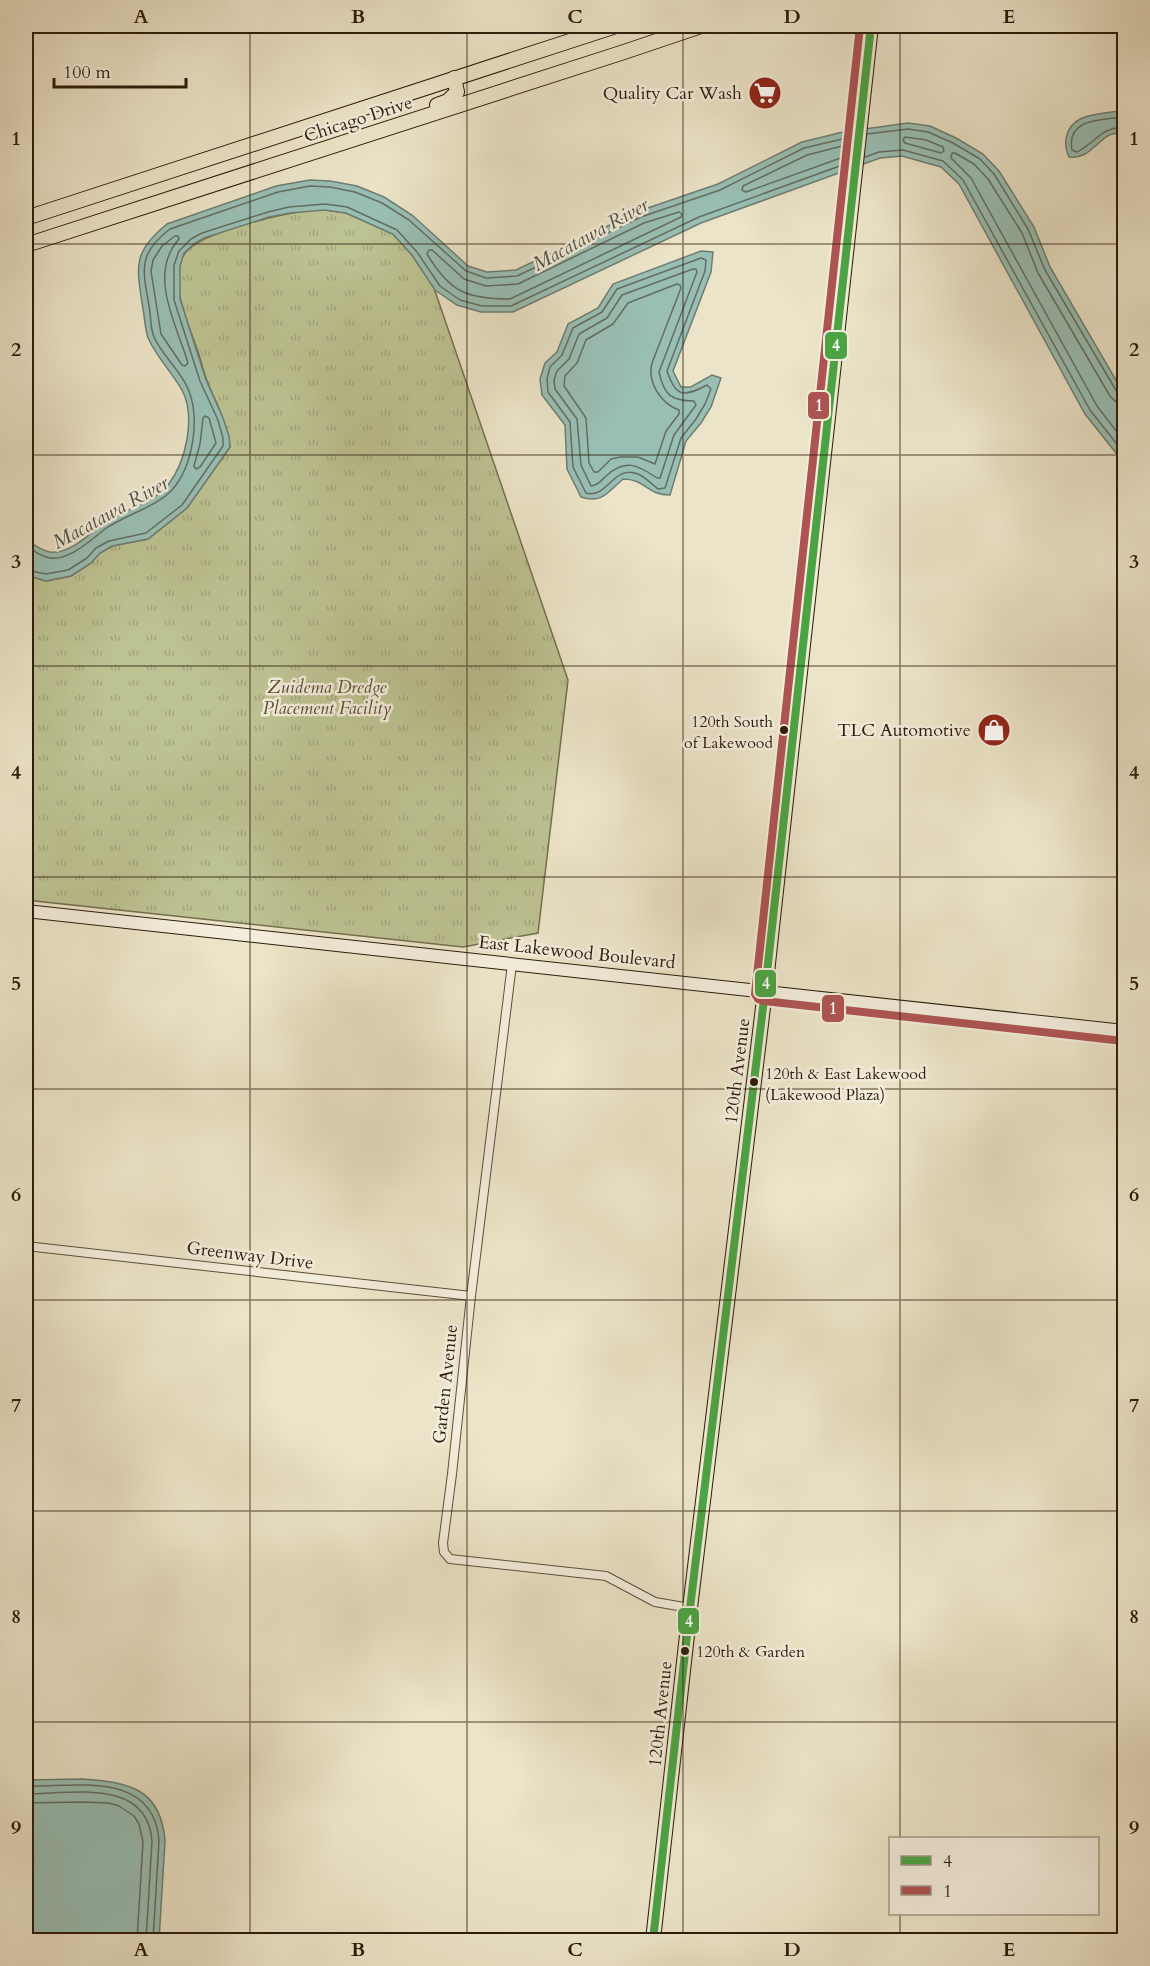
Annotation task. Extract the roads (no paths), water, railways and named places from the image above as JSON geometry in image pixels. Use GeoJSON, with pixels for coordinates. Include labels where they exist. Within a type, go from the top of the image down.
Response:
{"type":"FeatureCollection","features":[{"type":"Feature","properties":{"kind":"main road","name":"Chicago Drive"},"geometry":{"type":"LineString","coordinates":[[26,218],[616,26]]}},
{"type":"Feature","properties":{"kind":"main road"},"geometry":{"type":"LineString","coordinates":[[657,26],[662,40]]}},
{"type":"Feature","properties":{"kind":"main road","name":"Chicago Drive"},"geometry":{"type":"LineString","coordinates":[[26,245],[701,26]]}},
{"type":"Feature","properties":{"kind":"main road","name":"120th Avenue"},"geometry":{"type":"LineString","coordinates":[[653,1941],[690,1608],[765,991],[871,26]]}},
{"type":"Feature","properties":{"kind":"main road"},"geometry":{"type":"LineString","coordinates":[[347,142],[350,133],[448,101],[457,92],[454,78]]}},
{"type":"Feature","properties":{"kind":"main road","name":"East Lakewood Boulevard"},"geometry":{"type":"LineString","coordinates":[[26,911],[1125,1031]]}},
{"type":"Feature","properties":{"kind":"street","name":"Garden Avenue"},"geometry":{"type":"LineString","coordinates":[[512,964],[471,1296],[443,1543],[444,1552],[450,1559],[606,1576],[655,1602],[690,1608]]}},
{"type":"Feature","properties":{"kind":"street","name":"Greenway Drive"},"geometry":{"type":"LineString","coordinates":[[26,1246],[471,1296]]}},
{"type":"Feature","properties":{"kind":"water"},"geometry":{"type":"Polygon","coordinates":[[[1124,110],[1124,135],[1117,133],[1110,135],[1085,154],[1069,157],[1066,139],[1074,123],[1089,116],[1124,110]]]}},
{"type":"Feature","properties":{"kind":"water"},"geometry":{"type":"Polygon","coordinates":[[[908,123],[930,126],[956,138],[983,154],[999,171],[1034,227],[1050,267],[1124,394],[1124,463],[1085,414],[959,184],[941,167],[902,156],[880,158],[701,223],[513,312],[481,312],[457,305],[435,290],[412,255],[393,234],[346,213],[325,210],[290,213],[269,217],[204,238],[184,253],[180,266],[180,299],[206,380],[223,418],[230,447],[187,508],[148,539],[112,546],[71,576],[46,581],[26,575],[26,540],[50,552],[72,547],[105,522],[162,491],[180,464],[187,439],[186,401],[182,390],[156,353],[148,337],[138,272],[139,262],[147,244],[167,224],[276,186],[310,180],[330,181],[357,186],[384,197],[412,215],[468,266],[487,272],[516,270],[639,211],[718,184],[802,142],[843,132],[908,123]]]}},
{"type":"Feature","properties":{"kind":"water"},"geometry":{"type":"Polygon","coordinates":[[[701,251],[713,252],[711,272],[673,371],[681,387],[691,387],[712,375],[721,378],[711,407],[686,441],[670,495],[623,479],[600,498],[581,497],[567,469],[565,425],[542,395],[540,379],[545,363],[557,352],[568,324],[598,308],[613,284],[701,251]]]}},
{"type":"Feature","properties":{"kind":"water"},"geometry":{"type":"Polygon","coordinates":[[[82,1779],[114,1782],[127,1786],[139,1791],[157,1809],[165,1841],[159,1940],[46,1940],[26,1931],[26,1780],[82,1779]]]}},
{"type":"Feature","properties":{"kind":"place","name":"Quality Car Wash"},"geometry":{"type":"Point","coordinates":[765,93]}},
{"type":"Feature","properties":{"kind":"place","name":"120th South of Lakewood"},"geometry":{"type":"Point","coordinates":[784,730]}},
{"type":"Feature","properties":{"kind":"place","name":"TLC Automotive"},"geometry":{"type":"Point","coordinates":[994,730]}},
{"type":"Feature","properties":{"kind":"place","name":"120th & East Lakewood (Lakewood Plaza)"},"geometry":{"type":"Point","coordinates":[754,1082]}},
{"type":"Feature","properties":{"kind":"place","name":"120th & Garden"},"geometry":{"type":"Point","coordinates":[685,1651]}},
{"type":"Feature","properties":{"kind":"water label","name":"Macatawa River"},"geometry":{"type":"Point","coordinates":[590,234]}},
{"type":"Feature","properties":{"kind":"water label","name":"Macatawa River"},"geometry":{"type":"Point","coordinates":[110,512]}},
{"type":"Feature","properties":{"kind":"park label","name":"Zuidema Dredge Placement Facility"},"geometry":{"type":"Point","coordinates":[327,697]}}]}
